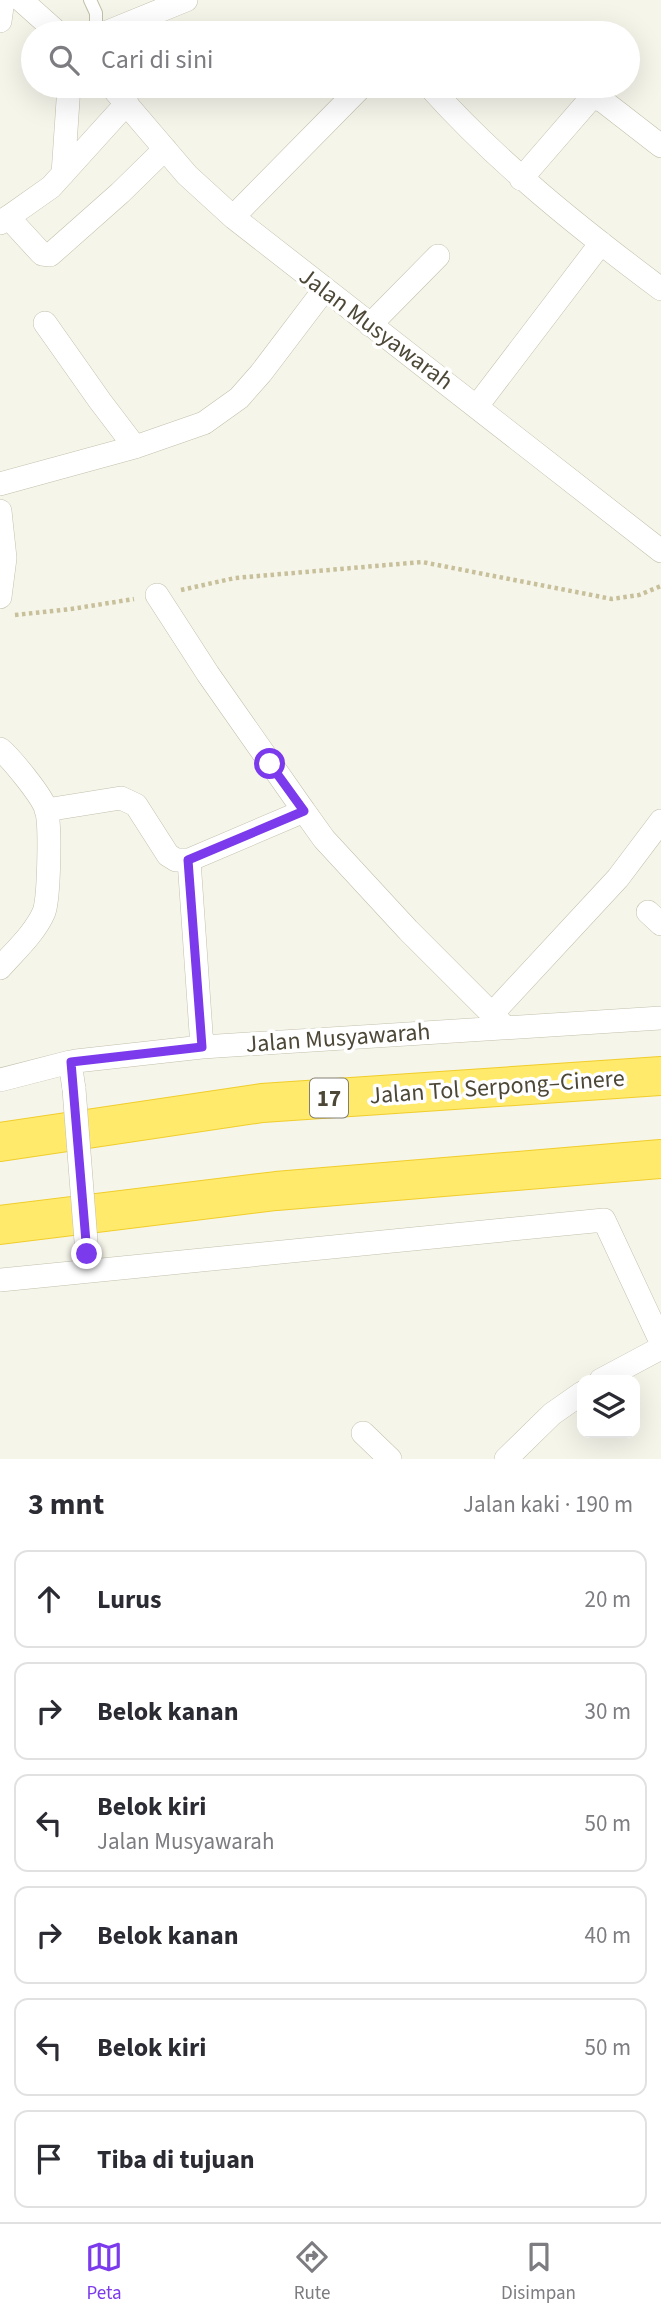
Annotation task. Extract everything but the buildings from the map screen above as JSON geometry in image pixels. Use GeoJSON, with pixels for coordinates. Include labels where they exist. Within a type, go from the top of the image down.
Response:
{"type":"FeatureCollection","features":[{"type":"Feature","properties":{"kind":"highway","name":"Jalan Tol Serpong–Cinere"},"geometry":{"type":"LineString","coordinates":[[0,1142],[262,1103],[661,1076]]}},
{"type":"Feature","properties":{"kind":"highway"},"geometry":{"type":"LineString","coordinates":[[0,1225],[276,1191],[661,1159]]}},
{"type":"Feature","properties":{"kind":"street"},"geometry":{"type":"LineString","coordinates":[[0,21],[4,0]]}},
{"type":"Feature","properties":{"kind":"street"},"geometry":{"type":"LineString","coordinates":[[134,21],[186,0]]}},
{"type":"Feature","properties":{"kind":"street"},"geometry":{"type":"LineString","coordinates":[[32,3],[48,21]]}},
{"type":"Feature","properties":{"kind":"street"},"geometry":{"type":"LineString","coordinates":[[63,174],[68,98]]}},
{"type":"Feature","properties":{"kind":"street","name":"Jalan Musyawarah"},"geometry":{"type":"LineString","coordinates":[[122,98],[187,175],[233,217],[324,290],[657,540]]}},
{"type":"Feature","properties":{"kind":"street"},"geometry":{"type":"LineString","coordinates":[[233,217],[350,98]]}},
{"type":"Feature","properties":{"kind":"street"},"geometry":{"type":"LineString","coordinates":[[440,98],[521,179],[661,289]]}},
{"type":"Feature","properties":{"kind":"street"},"geometry":{"type":"LineString","coordinates":[[521,179],[591,98]]}},
{"type":"Feature","properties":{"kind":"street"},"geometry":{"type":"LineString","coordinates":[[595,98],[603,101],[661,146]]}},
{"type":"Feature","properties":{"kind":"street"},"geometry":{"type":"LineString","coordinates":[[127,103],[51,187],[4,220],[42,254],[50,255],[165,149]]}},
{"type":"Feature","properties":{"kind":"street"},"geometry":{"type":"LineString","coordinates":[[478,406],[601,243]]}},
{"type":"Feature","properties":{"kind":"street"},"geometry":{"type":"LineString","coordinates":[[370,325],[438,256]]}},
{"type":"Feature","properties":{"kind":"street"},"geometry":{"type":"LineString","coordinates":[[0,484],[135,447],[204,423],[239,398],[324,290]]}},
{"type":"Feature","properties":{"kind":"street"},"geometry":{"type":"LineString","coordinates":[[45,323],[135,447]]}},
{"type":"Feature","properties":{"kind":"street"},"geometry":{"type":"LineString","coordinates":[[0,510],[6,606]]}},
{"type":"Feature","properties":{"kind":"street"},"geometry":{"type":"LineString","coordinates":[[158,595],[208,674],[324,839],[399,921],[498,1021],[618,878],[661,821]]}},
{"type":"Feature","properties":{"kind":"street"},"geometry":{"type":"LineString","coordinates":[[0,968],[25,940],[44,911],[49,887],[47,810],[4,759]]}},
{"type":"Feature","properties":{"kind":"street"},"geometry":{"type":"LineString","coordinates":[[47,810],[121,798],[136,805],[168,855],[176,860],[188,860],[304,811]]}},
{"type":"Feature","properties":{"kind":"street"},"geometry":{"type":"LineString","coordinates":[[188,860],[202,1047]]}},
{"type":"Feature","properties":{"kind":"street","name":"Jalan Musyawarah"},"geometry":{"type":"LineString","coordinates":[[0,1080],[71,1062],[202,1047],[498,1021],[661,1018]]}},
{"type":"Feature","properties":{"kind":"street"},"geometry":{"type":"LineString","coordinates":[[71,1062],[88,1262]]}},
{"type":"Feature","properties":{"kind":"street"},"geometry":{"type":"LineString","coordinates":[[0,1280],[88,1262],[604,1220],[661,1342]]}},
{"type":"Feature","properties":{"kind":"street"},"geometry":{"type":"LineString","coordinates":[[610,1375],[661,1348]]}},
{"type":"Feature","properties":{"kind":"street"},"geometry":{"type":"LineString","coordinates":[[514,1456],[552,1414],[577,1396]]}},
{"type":"Feature","properties":{"kind":"street"},"geometry":{"type":"LineString","coordinates":[[363,1433],[390,1459]]}},
{"type":"Feature","properties":{"kind":"lane"},"geometry":{"type":"LineString","coordinates":[[90,0],[96,13],[96,21]]}},
{"type":"Feature","properties":{"kind":"path"},"geometry":{"type":"LineString","coordinates":[[6,606],[71,609],[158,595],[234,578],[422,562],[612,599],[639,595],[661,586]]}},
{"type":"Feature","properties":{"kind":"route"},"geometry":{"type":"LineString","coordinates":[[87,1254],[71,1062],[202,1047],[188,860],[304,811],[270,764]]}}]}
